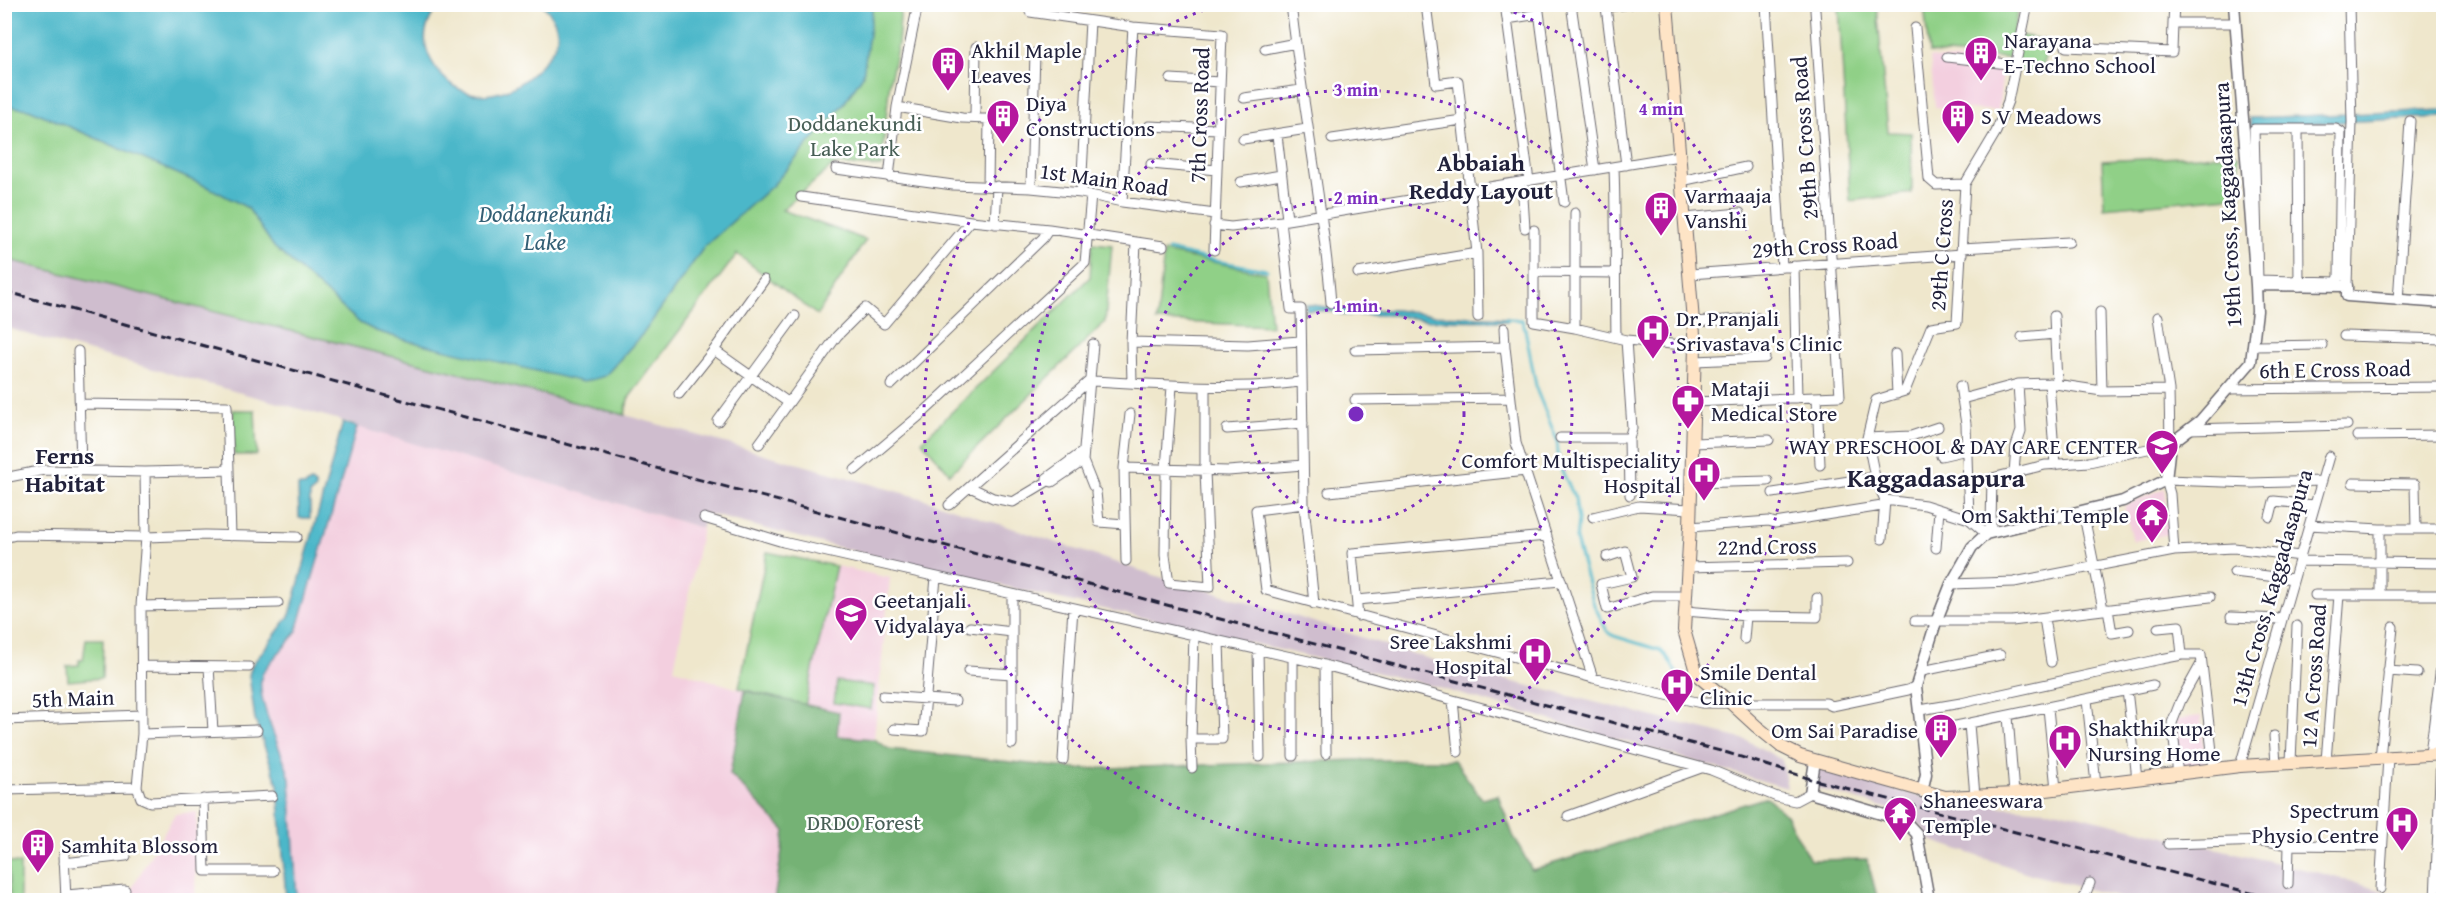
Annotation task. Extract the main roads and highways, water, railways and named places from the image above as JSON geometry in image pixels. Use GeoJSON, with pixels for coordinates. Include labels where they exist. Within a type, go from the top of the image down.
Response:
{"type":"FeatureCollection","features":[{"type":"Feature","properties":{"kind":"main road"},"geometry":{"type":"LineString","coordinates":[[1667,4],[1680,181],[1694,322],[1693,443],[1684,630],[1697,675],[1782,747],[1815,761],[1945,797],[2014,794],[2240,766],[2438,754]]}},
{"type":"Feature","properties":{"kind":"water","name":"Doddanekundi Lake"},"geometry":{"type":"Polygon","coordinates":[[[5,4],[439,5],[426,31],[426,45],[431,60],[442,76],[456,87],[470,93],[486,95],[517,85],[531,75],[552,50],[557,41],[556,24],[543,5],[873,5],[863,75],[845,102],[773,185],[704,247],[645,331],[605,376],[583,382],[409,341],[376,331],[360,323],[274,247],[248,208],[210,188],[29,109],[5,106],[5,4]]]}},
{"type":"Feature","properties":{"kind":"water"},"geometry":{"type":"Polygon","coordinates":[[[2444,110],[2443,117],[2251,126],[2250,118],[2444,110]]]}},
{"type":"Feature","properties":{"kind":"water"},"geometry":{"type":"Polygon","coordinates":[[[1306,304],[1347,310],[1396,310],[1435,315],[1508,318],[1507,321],[1426,320],[1393,315],[1345,315],[1329,311],[1306,310],[1306,304]]]}},
{"type":"Feature","properties":{"kind":"water"},"geometry":{"type":"Polygon","coordinates":[[[343,422],[357,427],[297,631],[262,675],[262,697],[290,779],[297,900],[286,900],[278,785],[255,720],[249,675],[252,665],[290,615],[343,422]]]}},
{"type":"Feature","properties":{"kind":"water"},"geometry":{"type":"Polygon","coordinates":[[[311,482],[316,489],[310,494],[310,518],[299,518],[298,486],[311,482]]]}},
{"type":"Feature","properties":{"kind":"waterway"},"geometry":{"type":"LineString","coordinates":[[1168,250],[1267,270]]}},
{"type":"Feature","properties":{"kind":"waterway"},"geometry":{"type":"LineString","coordinates":[[1505,319],[1522,320],[1525,329],[1537,391],[1557,440],[1559,465],[1575,498],[1578,520],[1576,540],[1594,605],[1607,631],[1614,636],[1660,650],[1668,658],[1686,690]]}},
{"type":"Feature","properties":{"kind":"railway"},"geometry":{"type":"LineString","coordinates":[[4,291],[1163,604],[1728,753],[1811,779],[2278,900]]}},
{"type":"Feature","properties":{"kind":"place","name":"Narayana E-Techno School"},"geometry":{"type":"Point","coordinates":[1981,82]}},
{"type":"Feature","properties":{"kind":"place","name":"Akhil Maple Leaves"},"geometry":{"type":"Point","coordinates":[948,92]}},
{"type":"Feature","properties":{"kind":"place","name":"Diya Constructions"},"geometry":{"type":"Point","coordinates":[1003,145]}},
{"type":"Feature","properties":{"kind":"place","name":"S V Meadows"},"geometry":{"type":"Point","coordinates":[1958,145]}},
{"type":"Feature","properties":{"kind":"place","name":"Varmaaja Vanshi"},"geometry":{"type":"Point","coordinates":[1661,237]}},
{"type":"Feature","properties":{"kind":"place","name":"Dr. Pranjali Srivastava's Clinic"},"geometry":{"type":"Point","coordinates":[1653,360]}},
{"type":"Feature","properties":{"kind":"place","name":"Mataji Medical Store"},"geometry":{"type":"Point","coordinates":[1688,430]}},
{"type":"Feature","properties":{"kind":"place","name":"WAY PRESCHOOL & DAY CARE CENTER"},"geometry":{"type":"Point","coordinates":[2162,475]}},
{"type":"Feature","properties":{"kind":"place","name":"Comfort Multispeciality Hospital"},"geometry":{"type":"Point","coordinates":[1704,502]}},
{"type":"Feature","properties":{"kind":"place","name":"Om Sakthi Temple"},"geometry":{"type":"Point","coordinates":[2152,544]}},
{"type":"Feature","properties":{"kind":"place","name":"Geetanjali Vidyalaya"},"geometry":{"type":"Point","coordinates":[851,642]}},
{"type":"Feature","properties":{"kind":"place","name":"Sree Lakshmi Hospital"},"geometry":{"type":"Point","coordinates":[1535,683]}},
{"type":"Feature","properties":{"kind":"place","name":"Smile Dental Clinic"},"geometry":{"type":"Point","coordinates":[1677,714]}},
{"type":"Feature","properties":{"kind":"place","name":"Om Sai Paradise"},"geometry":{"type":"Point","coordinates":[1941,759]}},
{"type":"Feature","properties":{"kind":"place","name":"Shakthikrupa Nursing Home"},"geometry":{"type":"Point","coordinates":[2065,770]}},
{"type":"Feature","properties":{"kind":"place","name":"Shaneeswara Temple"},"geometry":{"type":"Point","coordinates":[1900,842]}},
{"type":"Feature","properties":{"kind":"place","name":"Spectrum Physio Centre"},"geometry":{"type":"Point","coordinates":[2402,852]}},
{"type":"Feature","properties":{"kind":"place","name":"Samhita Blossom"},"geometry":{"type":"Point","coordinates":[38,874]}},
{"type":"Feature","properties":{"kind":"district","name":"Abbaiah Reddy Layout"},"geometry":{"type":"Point","coordinates":[1481,177]}},
{"type":"Feature","properties":{"kind":"district","name":"Ferns Habitat"},"geometry":{"type":"Point","coordinates":[65,470]}},
{"type":"Feature","properties":{"kind":"district","name":"Kaggadasapura"},"geometry":{"type":"Point","coordinates":[1936,478]}},
{"type":"Feature","properties":{"kind":"park label","name":"Doddanekundi Lake Park"},"geometry":{"type":"Point","coordinates":[855,136]}},
{"type":"Feature","properties":{"kind":"park label","name":"DRDO Forest"},"geometry":{"type":"Point","coordinates":[864,822]}}]}
